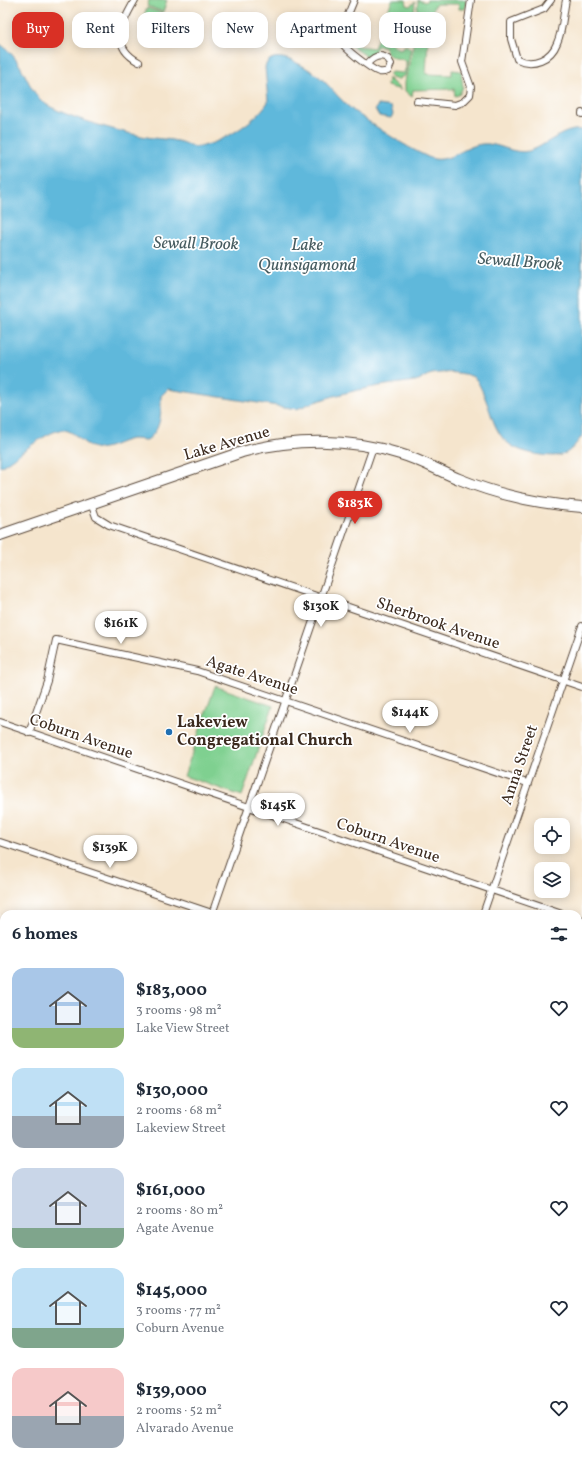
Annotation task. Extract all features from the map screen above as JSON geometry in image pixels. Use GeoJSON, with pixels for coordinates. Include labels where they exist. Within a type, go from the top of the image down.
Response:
{"type":"FeatureCollection","features":[{"type":"Feature","properties":{"kind":"main road","name":"Lake Avenue"},"geometry":{"type":"LineString","coordinates":[[0,535],[228,456],[269,445],[309,442],[373,447],[409,456],[458,479],[505,495],[547,504],[582,507]]}},
{"type":"Feature","properties":{"kind":"street"},"geometry":{"type":"LineString","coordinates":[[135,0],[123,23],[120,36],[126,51],[139,62]]}},
{"type":"Feature","properties":{"kind":"street"},"geometry":{"type":"LineString","coordinates":[[354,0],[340,41],[367,64]]}},
{"type":"Feature","properties":{"kind":"street"},"geometry":{"type":"LineString","coordinates":[[417,101],[455,105],[463,102],[470,95],[471,88],[462,62],[471,0]]}},
{"type":"Feature","properties":{"kind":"street"},"geometry":{"type":"LineString","coordinates":[[550,0],[544,9],[511,22],[511,40],[517,59],[527,64],[543,59],[556,46],[566,0]]}},
{"type":"Feature","properties":{"kind":"street"},"geometry":{"type":"LineString","coordinates":[[214,910],[373,447]]}},
{"type":"Feature","properties":{"kind":"street","name":"Sherbrook Avenue"},"geometry":{"type":"LineString","coordinates":[[91,504],[96,517],[109,525],[582,687]]}},
{"type":"Feature","properties":{"kind":"street","name":"Anna Street"},"geometry":{"type":"LineString","coordinates":[[484,910],[582,626]]}},
{"type":"Feature","properties":{"kind":"street","name":"Agate Avenue"},"geometry":{"type":"LineString","coordinates":[[29,732],[47,681],[56,640],[197,671],[527,783]]}},
{"type":"Feature","properties":{"kind":"street","name":"Coburn Avenue"},"geometry":{"type":"LineString","coordinates":[[0,722],[550,910]]}},
{"type":"Feature","properties":{"kind":"street"},"geometry":{"type":"LineString","coordinates":[[0,842],[201,910]]}},
{"type":"Feature","properties":{"kind":"green space"},"geometry":{"type":"Polygon","coordinates":[[[149,0],[167,0],[163,12],[147,6],[149,0]]]}},
{"type":"Feature","properties":{"kind":"green space"},"geometry":{"type":"Polygon","coordinates":[[[392,0],[406,0],[407,5],[410,6],[415,2],[414,12],[388,12],[392,0]]]}},
{"type":"Feature","properties":{"kind":"green space"},"geometry":{"type":"Polygon","coordinates":[[[418,0],[425,2],[427,0],[466,0],[465,9],[459,9],[459,4],[436,4],[432,12],[417,12],[418,0]]]}},
{"type":"Feature","properties":{"kind":"green space"},"geometry":{"type":"Polygon","coordinates":[[[147,8],[159,12],[145,12],[147,8]]]}},
{"type":"Feature","properties":{"kind":"green space"},"geometry":{"type":"Polygon","coordinates":[[[379,35],[379,46],[377,46],[373,55],[366,56],[356,48],[371,48],[374,48],[379,35]]]}},
{"type":"Feature","properties":{"kind":"green space"},"geometry":{"type":"Polygon","coordinates":[[[385,48],[411,49],[405,75],[397,80],[390,77],[389,74],[392,72],[403,73],[406,68],[406,61],[390,56],[385,48]]]}},
{"type":"Feature","properties":{"kind":"green space"},"geometry":{"type":"Polygon","coordinates":[[[413,48],[427,48],[426,74],[452,75],[452,70],[461,71],[463,87],[459,95],[455,96],[454,89],[413,90],[412,97],[405,91],[405,80],[413,48]]]}},
{"type":"Feature","properties":{"kind":"green space"},"geometry":{"type":"Polygon","coordinates":[[[388,78],[389,79],[401,90],[387,86],[388,78]]]}},
{"type":"Feature","properties":{"kind":"green space"},"geometry":{"type":"Polygon","coordinates":[[[215,686],[273,706],[242,796],[184,776],[215,686]]]}},
{"type":"Feature","properties":{"kind":"water","name":"Lake Quinsigamond"},"geometry":{"type":"Polygon","coordinates":[[[0,44],[15,58],[37,96],[43,102],[52,107],[79,119],[113,129],[142,136],[180,142],[194,147],[216,142],[227,137],[237,131],[262,110],[268,102],[265,67],[269,60],[276,58],[284,58],[293,61],[311,71],[323,80],[355,112],[400,142],[428,157],[435,159],[442,159],[482,144],[494,145],[523,152],[529,151],[569,131],[582,130],[582,436],[569,451],[561,455],[549,456],[524,451],[511,445],[503,438],[496,428],[476,379],[472,376],[461,373],[442,373],[430,375],[415,381],[379,386],[347,393],[316,401],[297,409],[168,389],[161,396],[161,414],[156,431],[147,440],[132,439],[99,449],[86,444],[69,431],[59,430],[32,444],[0,467],[0,44]]]}},
{"type":"Feature","properties":{"kind":"water"},"geometry":{"type":"Polygon","coordinates":[[[378,105],[391,107],[393,114],[391,118],[379,116],[375,109],[378,105]]]}},
{"type":"Feature","properties":{"kind":"place","name":"Lakeview Congregational Church"},"geometry":{"type":"Point","coordinates":[169,732]}},
{"type":"Feature","properties":{"kind":"water label","name":"Sewall Brook"},"geometry":{"type":"Point","coordinates":[196,244]}},
{"type":"Feature","properties":{"kind":"water label","name":"Sewall Brook"},"geometry":{"type":"Point","coordinates":[520,262]}}]}
